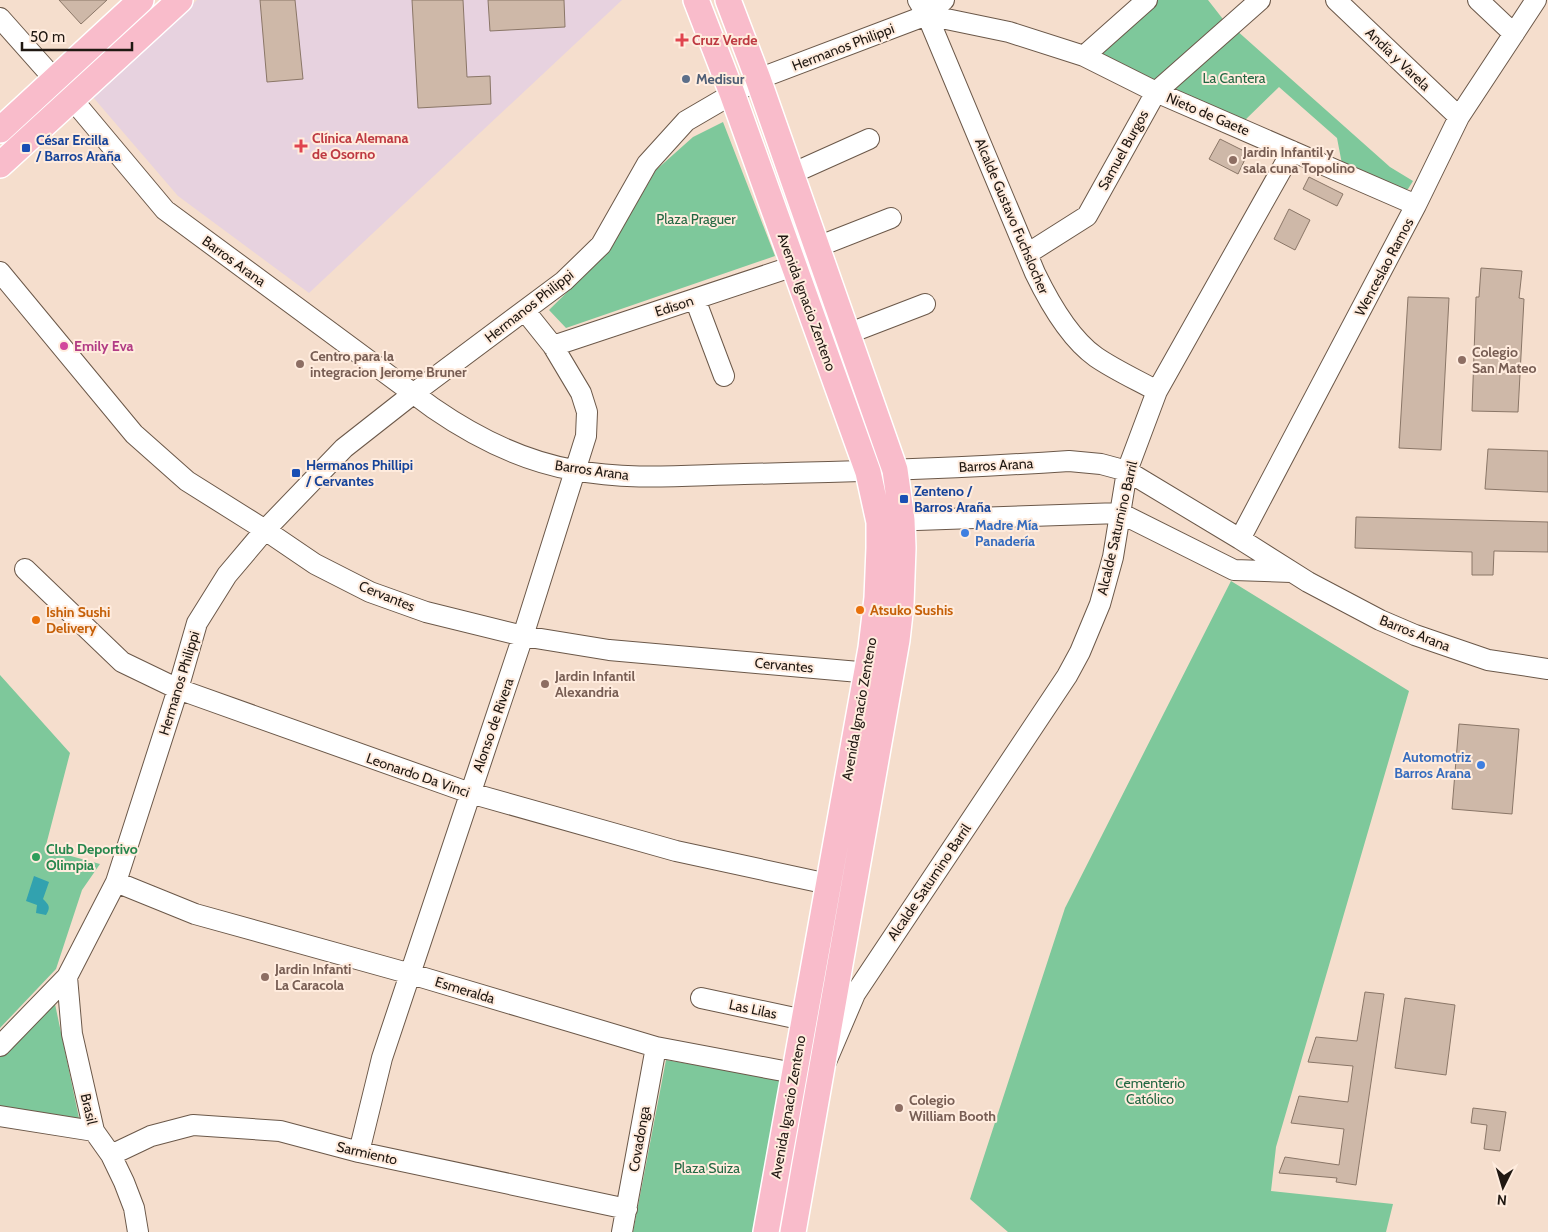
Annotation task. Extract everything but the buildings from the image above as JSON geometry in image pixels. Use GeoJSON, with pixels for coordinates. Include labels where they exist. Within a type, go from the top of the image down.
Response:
{"type":"FeatureCollection","features":[{"type":"Feature","properties":{"kind":"main road"},"geometry":{"type":"LineString","coordinates":[[0,130],[141,0]]}},
{"type":"Feature","properties":{"kind":"main road"},"geometry":{"type":"LineString","coordinates":[[0,165],[180,0]]}},
{"type":"Feature","properties":{"kind":"main road","name":"Avenida Ignacio Zenteno"},"geometry":{"type":"LineString","coordinates":[[696,0],[732,93],[868,472],[890,521],[903,566],[901,604],[891,675],[853,890],[846,986],[820,1076],[793,1232]]}},
{"type":"Feature","properties":{"kind":"main road","name":"Avenida Ignacio Zenteno"},"geometry":{"type":"LineString","coordinates":[[728,0],[758,79],[895,470],[890,521],[866,672],[766,1232]]}},
{"type":"Feature","properties":{"kind":"street"},"geometry":{"type":"LineString","coordinates":[[923,8],[944,0]]}},
{"type":"Feature","properties":{"kind":"street"},"geometry":{"type":"LineString","coordinates":[[923,8],[1009,32],[1084,56],[1147,0]]}},
{"type":"Feature","properties":{"kind":"street","name":"Samuel Burgos"},"geometry":{"type":"LineString","coordinates":[[1027,254],[1087,216],[1156,92],[1260,0]]}},
{"type":"Feature","properties":{"kind":"street","name":"Andía y Varela"},"geometry":{"type":"LineString","coordinates":[[1336,0],[1459,117]]}},
{"type":"Feature","properties":{"kind":"street"},"geometry":{"type":"LineString","coordinates":[[1478,0],[1514,34]]}},
{"type":"Feature","properties":{"kind":"street","name":"Wenceslao Ramos"},"geometry":{"type":"LineString","coordinates":[[1240,539],[1416,205],[1459,117],[1536,0]]}},
{"type":"Feature","properties":{"kind":"street","name":"Hermanos Philippi"},"geometry":{"type":"LineString","coordinates":[[0,1046],[67,977],[116,882],[178,690],[197,623],[227,575],[265,530],[344,448],[564,281],[601,245],[647,164],[686,121],[758,79],[923,8]]}},
{"type":"Feature","properties":{"kind":"street","name":"Alcalde Gustavo Fuchslocher"},"geometry":{"type":"LineString","coordinates":[[923,8],[1027,254],[1054,310],[1080,342],[1095,356],[1157,390]]}},
{"type":"Feature","properties":{"kind":"street","name":"Barros Arana"},"geometry":{"type":"LineString","coordinates":[[0,18],[72,99],[165,210],[453,422],[495,445],[547,464],[574,470],[626,476],[868,472],[1069,462],[1101,464],[1128,471],[1291,572],[1344,602],[1415,635],[1488,660],[1548,668]]}},
{"type":"Feature","properties":{"kind":"street","name":"Nieto de Gaete"},"geometry":{"type":"LineString","coordinates":[[1084,56],[1156,92],[1416,205]]}},
{"type":"Feature","properties":{"kind":"street"},"geometry":{"type":"LineString","coordinates":[[791,174],[869,139]]}},
{"type":"Feature","properties":{"kind":"street","name":"Alcalde Saturnino Barril"},"geometry":{"type":"LineString","coordinates":[[846,986],[1066,676],[1080,652],[1107,581],[1128,471],[1157,390],[1292,151]]}},
{"type":"Feature","properties":{"kind":"street"},"geometry":{"type":"LineString","coordinates":[[817,247],[891,218]]}},
{"type":"Feature","properties":{"kind":"street","name":"Edison"},"geometry":{"type":"LineString","coordinates":[[553,346],[794,266]]}},
{"type":"Feature","properties":{"kind":"street","name":"Cervantes"},"geometry":{"type":"LineString","coordinates":[[0,272],[134,434],[187,481],[315,564],[370,592],[426,612],[523,636],[609,650],[891,675]]}},
{"type":"Feature","properties":{"kind":"street"},"geometry":{"type":"LineString","coordinates":[[695,300],[724,376]]}},
{"type":"Feature","properties":{"kind":"street"},"geometry":{"type":"LineString","coordinates":[[847,334],[925,304]]}},
{"type":"Feature","properties":{"kind":"street","name":"Alonso de Rivera"},"geometry":{"type":"LineString","coordinates":[[360,1152],[382,1058],[523,636],[586,436],[587,412],[582,393],[553,346],[525,311]]}},
{"type":"Feature","properties":{"kind":"street","name":"Barros Arana"},"geometry":{"type":"LineString","coordinates":[[890,521],[1120,514],[1234,570],[1291,572]]}},
{"type":"Feature","properties":{"kind":"street","name":"Leonardo Da Vinci"},"geometry":{"type":"LineString","coordinates":[[25,569],[122,662],[178,690],[470,793],[676,851],[853,890]]}},
{"type":"Feature","properties":{"kind":"street","name":"Esmeralda"},"geometry":{"type":"LineString","coordinates":[[116,882],[195,914],[411,974],[656,1046],[794,1073],[820,1076]]}},
{"type":"Feature","properties":{"kind":"street","name":"Brasil"},"geometry":{"type":"LineString","coordinates":[[67,977],[72,1034],[94,1132],[111,1155],[124,1182],[134,1208],[138,1232]]}},
{"type":"Feature","properties":{"kind":"street","name":"Las Lilas"},"geometry":{"type":"LineString","coordinates":[[701,998],[804,1020]]}},
{"type":"Feature","properties":{"kind":"street","name":"Covadonga"},"geometry":{"type":"LineString","coordinates":[[622,1232],[656,1046]]}},
{"type":"Feature","properties":{"kind":"street"},"geometry":{"type":"LineString","coordinates":[[0,1116],[94,1132]]}},
{"type":"Feature","properties":{"kind":"street","name":"Sarmiento"},"geometry":{"type":"LineString","coordinates":[[111,1155],[151,1136],[192,1125],[280,1131],[360,1152],[626,1208]]}},
{"type":"Feature","properties":{"kind":"shaded area","name":"Clínica Alemana de Osorno"},"geometry":{"type":"Polygon","coordinates":[[[197,0],[622,0],[309,293],[178,196],[92,96],[197,0]]]}},
{"type":"Feature","properties":{"kind":"green space"},"geometry":{"type":"Polygon","coordinates":[[[1154,0],[1208,0],[1226,23],[1156,87],[1098,56],[1154,0]]]}},
{"type":"Feature","properties":{"kind":"green space","name":"La Cantera"},"geometry":{"type":"Polygon","coordinates":[[[1235,29],[1390,167],[1413,181],[1408,189],[1402,189],[1342,164],[1337,138],[1279,87],[1242,123],[1174,93],[1169,85],[1235,29]]]}},
{"type":"Feature","properties":{"kind":"green space","name":"Plaza Praguer"},"geometry":{"type":"Polygon","coordinates":[[[723,122],[775,256],[566,328],[549,310],[609,251],[656,170],[693,137],[723,122]]]}},
{"type":"Feature","properties":{"kind":"green space","name":"Cementerio Católico"},"geometry":{"type":"Polygon","coordinates":[[[1231,581],[1409,691],[1276,1147],[1271,1191],[1393,1204],[1386,1232],[1008,1232],[970,1199],[1065,908],[1231,581]]]}},
{"type":"Feature","properties":{"kind":"green space","name":"Club Deportivo Olimpia"},"geometry":{"type":"Polygon","coordinates":[[[0,675],[70,753],[45,849],[100,864],[82,890],[56,969],[0,1028],[0,675]]]}},
{"type":"Feature","properties":{"kind":"green space"},"geometry":{"type":"Polygon","coordinates":[[[55,1004],[79,1118],[0,1106],[0,1057],[55,1004]]]}},
{"type":"Feature","properties":{"kind":"green space","name":"Plaza Suiza"},"geometry":{"type":"Polygon","coordinates":[[[666,1060],[784,1080],[756,1232],[633,1232],[666,1060]]]}},
{"type":"Feature","properties":{"kind":"water"},"geometry":{"type":"Polygon","coordinates":[[[34,876],[49,882],[43,899],[49,906],[46,915],[36,913],[37,905],[26,901],[34,876]]]}},
{"type":"Feature","properties":{"kind":"place","name":"Cruz Verde"},"geometry":{"type":"Point","coordinates":[682,40]}},
{"type":"Feature","properties":{"kind":"place","name":"Medisur"},"geometry":{"type":"Point","coordinates":[686,79]}},
{"type":"Feature","properties":{"kind":"place","name":"Clínica Alemana de Osorno"},"geometry":{"type":"Point","coordinates":[301,146]}},
{"type":"Feature","properties":{"kind":"place","name":"César Ercilla / Barros Araña"},"geometry":{"type":"Point","coordinates":[26,148]}},
{"type":"Feature","properties":{"kind":"place","name":"Jardin Infantil y sala cuna Topolino"},"geometry":{"type":"Point","coordinates":[1233,160]}},
{"type":"Feature","properties":{"kind":"place","name":"Emily Eva"},"geometry":{"type":"Point","coordinates":[64,346]}},
{"type":"Feature","properties":{"kind":"place","name":"Colegio San Mateo"},"geometry":{"type":"Point","coordinates":[1462,360]}},
{"type":"Feature","properties":{"kind":"place","name":"Centro para la integracion Jerome Bruner"},"geometry":{"type":"Point","coordinates":[300,364]}},
{"type":"Feature","properties":{"kind":"place","name":"Hermanos Phillipi / Cervantes"},"geometry":{"type":"Point","coordinates":[296,473]}},
{"type":"Feature","properties":{"kind":"place","name":"Zenteno / Barros Araña"},"geometry":{"type":"Point","coordinates":[904,499]}},
{"type":"Feature","properties":{"kind":"place","name":"Madre Mía Panadería"},"geometry":{"type":"Point","coordinates":[965,533]}},
{"type":"Feature","properties":{"kind":"place","name":"Atsuko Sushis"},"geometry":{"type":"Point","coordinates":[860,610]}},
{"type":"Feature","properties":{"kind":"place","name":"Ishin Sushi Delivery"},"geometry":{"type":"Point","coordinates":[36,620]}},
{"type":"Feature","properties":{"kind":"place","name":"Jardin Infantil Alexandria"},"geometry":{"type":"Point","coordinates":[545,684]}},
{"type":"Feature","properties":{"kind":"place","name":"Automotriz Barros Arana"},"geometry":{"type":"Point","coordinates":[1481,765]}},
{"type":"Feature","properties":{"kind":"place","name":"Club Deportivo Olimpia"},"geometry":{"type":"Point","coordinates":[36,857]}},
{"type":"Feature","properties":{"kind":"place","name":"Jardin Infanti La Caracola"},"geometry":{"type":"Point","coordinates":[265,977]}},
{"type":"Feature","properties":{"kind":"place","name":"Colegio William Booth"},"geometry":{"type":"Point","coordinates":[899,1108]}}]}
